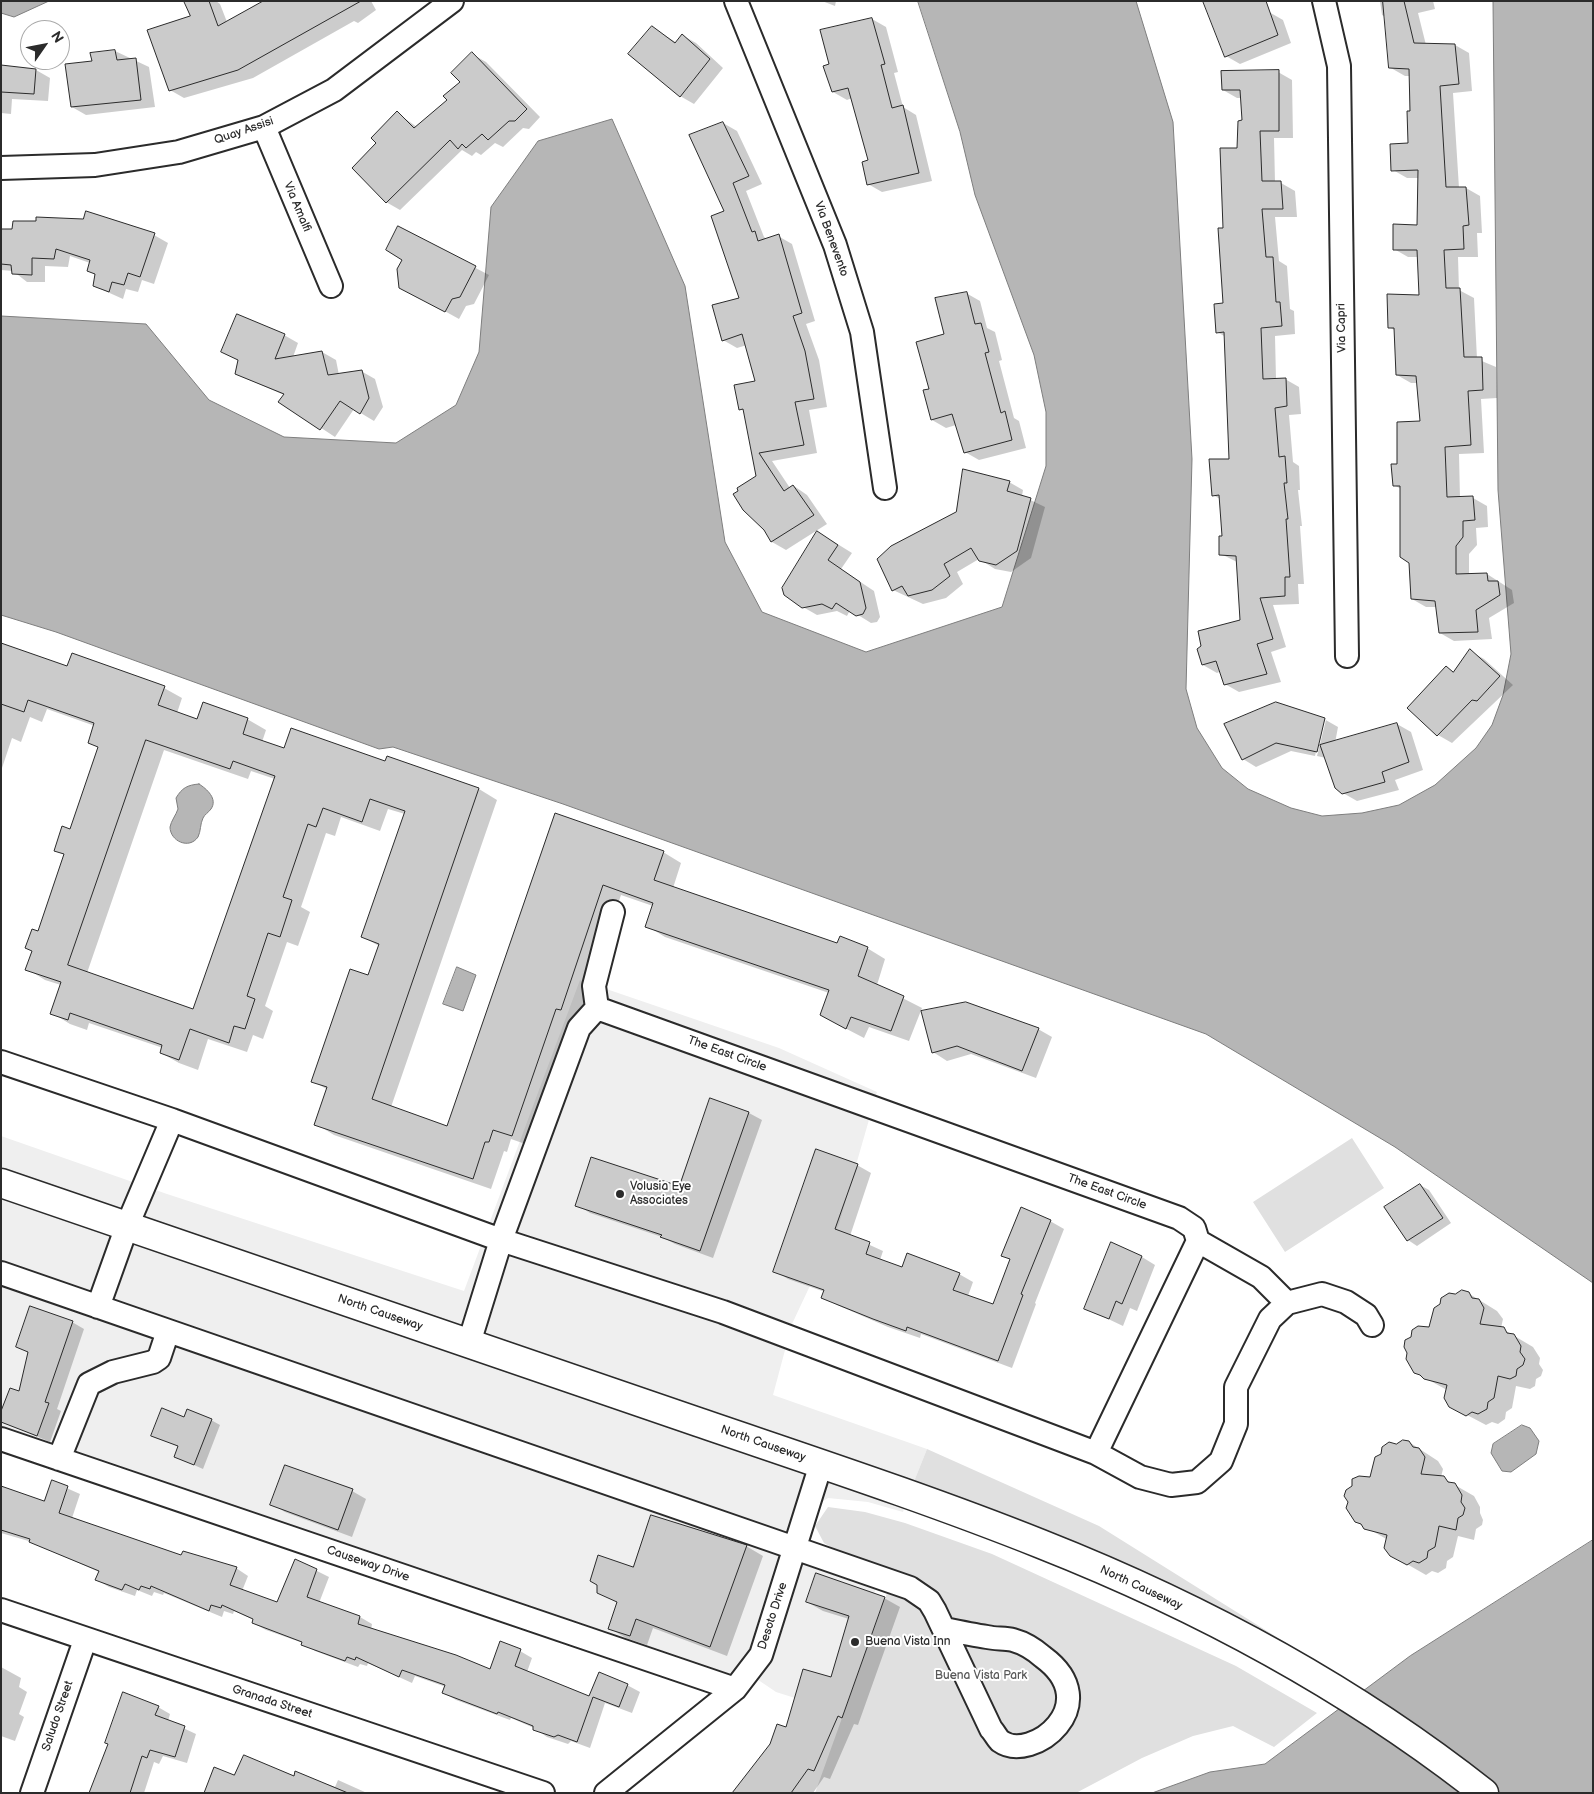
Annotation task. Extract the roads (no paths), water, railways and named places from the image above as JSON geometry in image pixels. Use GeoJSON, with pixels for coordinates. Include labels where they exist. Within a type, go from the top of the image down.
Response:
{"type":"FeatureCollection","features":[{"type":"Feature","properties":{"kind":"main road","name":"North Causeway"},"geometry":{"type":"LineString","coordinates":[[1,1183],[821,1464],[1044,1545],[1210,1620],[1289,1663],[1355,1702],[1484,1793]]}},
{"type":"Feature","properties":{"kind":"street","name":"Quay Assisi"},"geometry":{"type":"LineString","coordinates":[[1,168],[95,165],[179,152],[264,127],[334,90],[452,1]]}},
{"type":"Feature","properties":{"kind":"street","name":"Via Benevento"},"geometry":{"type":"LineString","coordinates":[[736,1],[835,244],[862,332],[885,488]]}},
{"type":"Feature","properties":{"kind":"street","name":"Via Capri"},"geometry":{"type":"LineString","coordinates":[[1324,1],[1339,66],[1347,656]]}},
{"type":"Feature","properties":{"kind":"street","name":"Via Amalfi"},"geometry":{"type":"LineString","coordinates":[[264,127],[330,286]]}},
{"type":"Feature","properties":{"kind":"street"},"geometry":{"type":"LineString","coordinates":[[469,1343],[501,1240],[579,1028],[597,1008],[594,986],[613,912]]}},
{"type":"Feature","properties":{"kind":"street","name":"The East Circle"},"geometry":{"type":"LineString","coordinates":[[597,1008],[1179,1218],[1196,1235],[1261,1277],[1287,1303]]}},
{"type":"Feature","properties":{"kind":"street"},"geometry":{"type":"LineString","coordinates":[[1,1062],[172,1120],[501,1240],[723,1312],[1096,1453],[1140,1477],[1170,1485],[1197,1482],[1221,1461],[1236,1424],[1236,1387],[1270,1319],[1287,1303],[1322,1294],[1346,1302],[1366,1315],[1372,1325]]}},
{"type":"Feature","properties":{"kind":"street"},"geometry":{"type":"LineString","coordinates":[[98,1306],[127,1226],[172,1120]]}},
{"type":"Feature","properties":{"kind":"street"},"geometry":{"type":"LineString","coordinates":[[1096,1453],[1196,1235]]}},
{"type":"Feature","properties":{"kind":"street"},"geometry":{"type":"LineString","coordinates":[[1,1273],[795,1546],[910,1588],[929,1601],[945,1629],[991,1728],[1000,1741],[1016,1746],[1037,1741],[1056,1729],[1066,1714],[1069,1698],[1065,1681],[1052,1663],[1034,1650],[1014,1640],[945,1629]]}},
{"type":"Feature","properties":{"kind":"street"},"geometry":{"type":"LineString","coordinates":[[60,1459],[88,1384],[113,1372],[153,1362],[159,1358],[168,1331]]}},
{"type":"Feature","properties":{"kind":"street","name":"Causeway Drive"},"geometry":{"type":"LineString","coordinates":[[1,1439],[735,1690]]}},
{"type":"Feature","properties":{"kind":"street","name":"Desoto Drive"},"geometry":{"type":"LineString","coordinates":[[606,1793],[735,1690],[761,1655],[821,1464]]}},
{"type":"Feature","properties":{"kind":"street","name":"Granada Street"},"geometry":{"type":"LineString","coordinates":[[1,1610],[85,1640],[543,1793]]}},
{"type":"Feature","properties":{"kind":"street","name":"Saludo Street"},"geometry":{"type":"LineString","coordinates":[[32,1793],[85,1640]]}},
{"type":"Feature","properties":{"kind":"place","name":"Volusia Eye Associates"},"geometry":{"type":"Point","coordinates":[620,1194]}},
{"type":"Feature","properties":{"kind":"place","name":"Buena Vista Inn"},"geometry":{"type":"Point","coordinates":[855,1642]}},
{"type":"Feature","properties":{"kind":"park label","name":"Buena Vista Park"},"geometry":{"type":"Point","coordinates":[981,1676]}}]}
